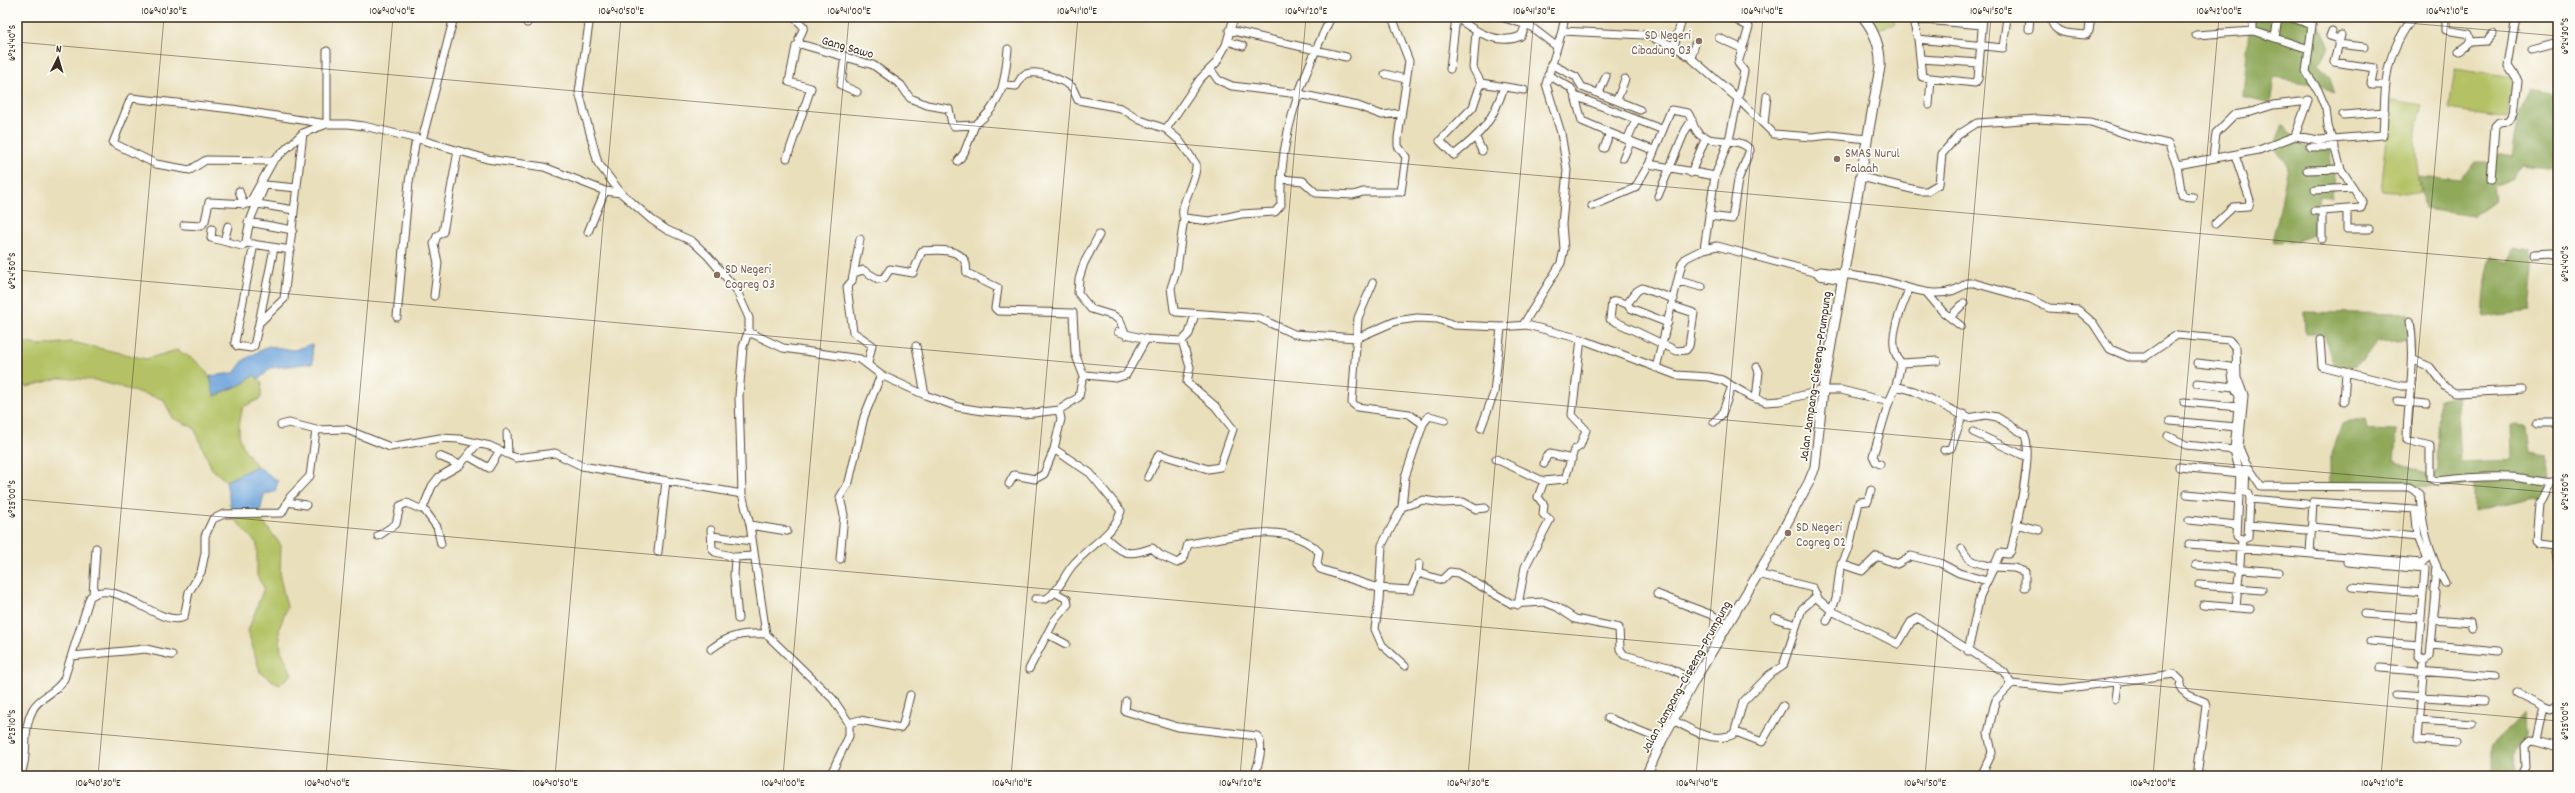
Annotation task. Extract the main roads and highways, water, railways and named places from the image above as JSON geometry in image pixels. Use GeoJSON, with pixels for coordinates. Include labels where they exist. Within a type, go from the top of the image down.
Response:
{"type":"FeatureCollection","features":[{"type":"Feature","properties":{"kind":"main road","name":"Jalan Jampang–Ciseeng–Prumpung"},"geometry":{"type":"LineString","coordinates":[[1646,776],[1662,740],[1694,681],[1729,624],[1801,498],[1815,467],[1823,390],[1881,57],[1875,34],[1863,17]]}},
{"type":"Feature","properties":{"kind":"water"},"geometry":{"type":"Polygon","coordinates":[[[312,344],[313,363],[271,368],[259,379],[254,375],[242,384],[214,396],[210,376],[234,373],[244,360],[268,346],[294,350],[312,344]]]}},
{"type":"Feature","properties":{"kind":"water"},"geometry":{"type":"Polygon","coordinates":[[[257,466],[278,481],[275,492],[264,494],[259,517],[232,516],[226,481],[257,466]]]}},
{"type":"Feature","properties":{"kind":"place","name":"SD Negeri Cibadung 03"},"geometry":{"type":"Point","coordinates":[1699,41]}},
{"type":"Feature","properties":{"kind":"place","name":"SMAS Nurul Falaah"},"geometry":{"type":"Point","coordinates":[1837,159]}},
{"type":"Feature","properties":{"kind":"place","name":"SD Negeri Cogreg 03"},"geometry":{"type":"Point","coordinates":[717,275]}},
{"type":"Feature","properties":{"kind":"place","name":"SD Negeri Cogreg 02"},"geometry":{"type":"Point","coordinates":[1788,533]}}]}
